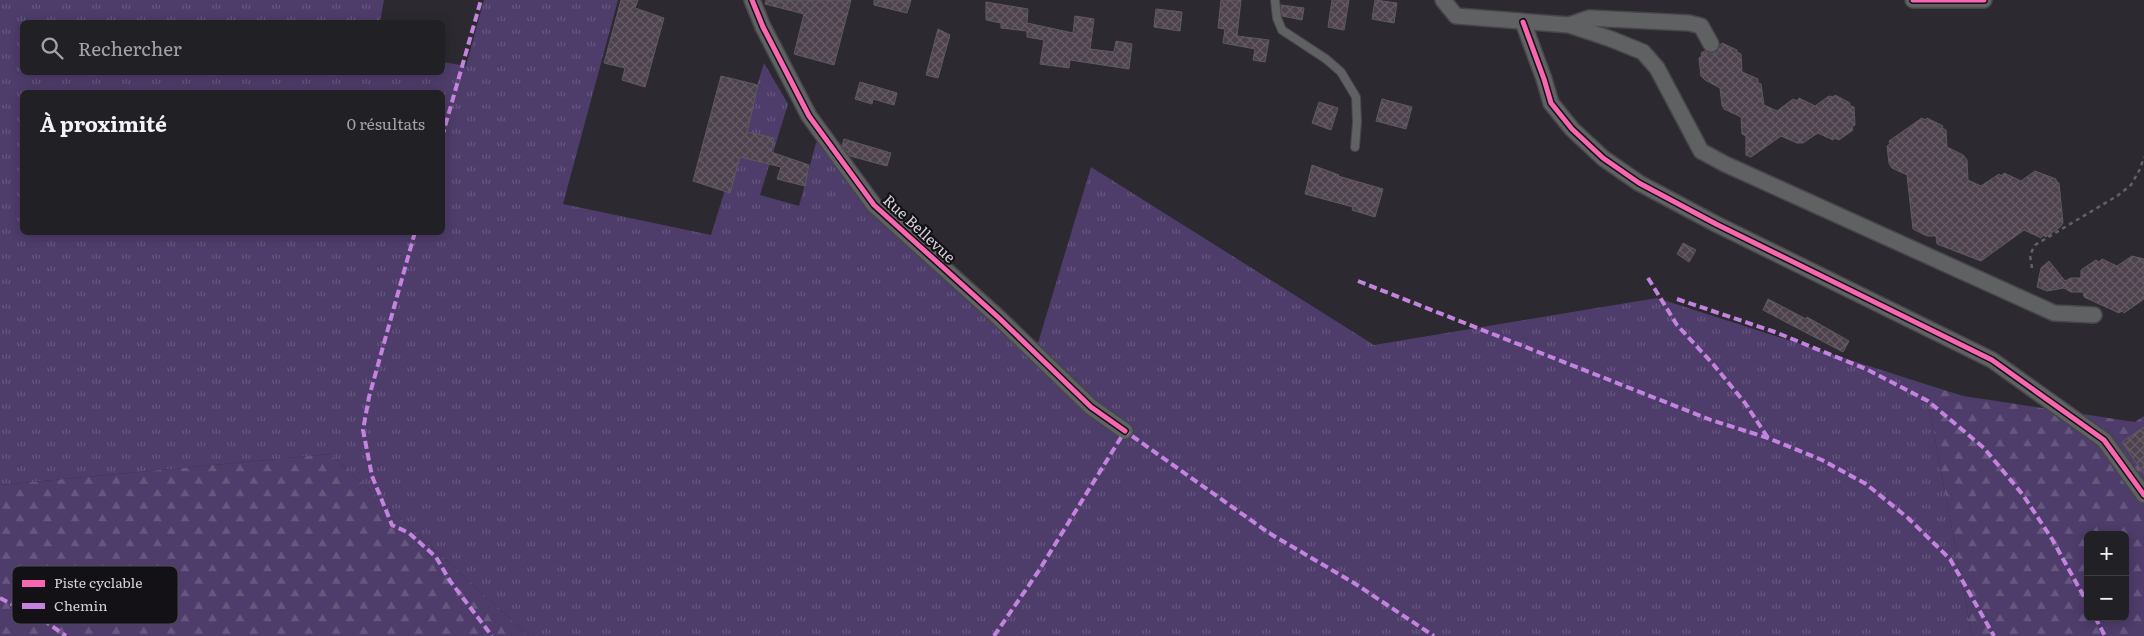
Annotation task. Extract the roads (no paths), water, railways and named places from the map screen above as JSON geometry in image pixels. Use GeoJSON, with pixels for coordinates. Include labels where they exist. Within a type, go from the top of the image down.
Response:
{"type":"FeatureCollection","features":[{"type":"Feature","properties":{"kind":"street","name":"Rue Bellevue"},"geometry":{"type":"LineString","coordinates":[[752,0],[763,27],[809,116],[874,206],[999,318],[1091,407],[1125,431]]}},
{"type":"Feature","properties":{"kind":"street"},"geometry":{"type":"LineString","coordinates":[[1443,0],[1456,16],[1569,26],[1611,39],[1643,52],[1657,68],[1701,151],[2054,313],[2094,315]]}},
{"type":"Feature","properties":{"kind":"street"},"geometry":{"type":"LineString","coordinates":[[1913,0],[1984,0]]}},
{"type":"Feature","properties":{"kind":"street"},"geometry":{"type":"LineString","coordinates":[[1569,26],[1589,18],[1689,23],[1701,26],[1711,44]]}},
{"type":"Feature","properties":{"kind":"street"},"geometry":{"type":"LineString","coordinates":[[1523,22],[1544,79],[1550,103],[1572,129],[1603,158],[1639,183],[1716,224],[1992,360],[2104,440],[2144,495]]}},
{"type":"Feature","properties":{"kind":"lane"},"geometry":{"type":"LineString","coordinates":[[1275,0],[1277,18],[1282,30],[1326,59],[1341,72],[1356,97],[1358,122],[1355,147]]}}]}
